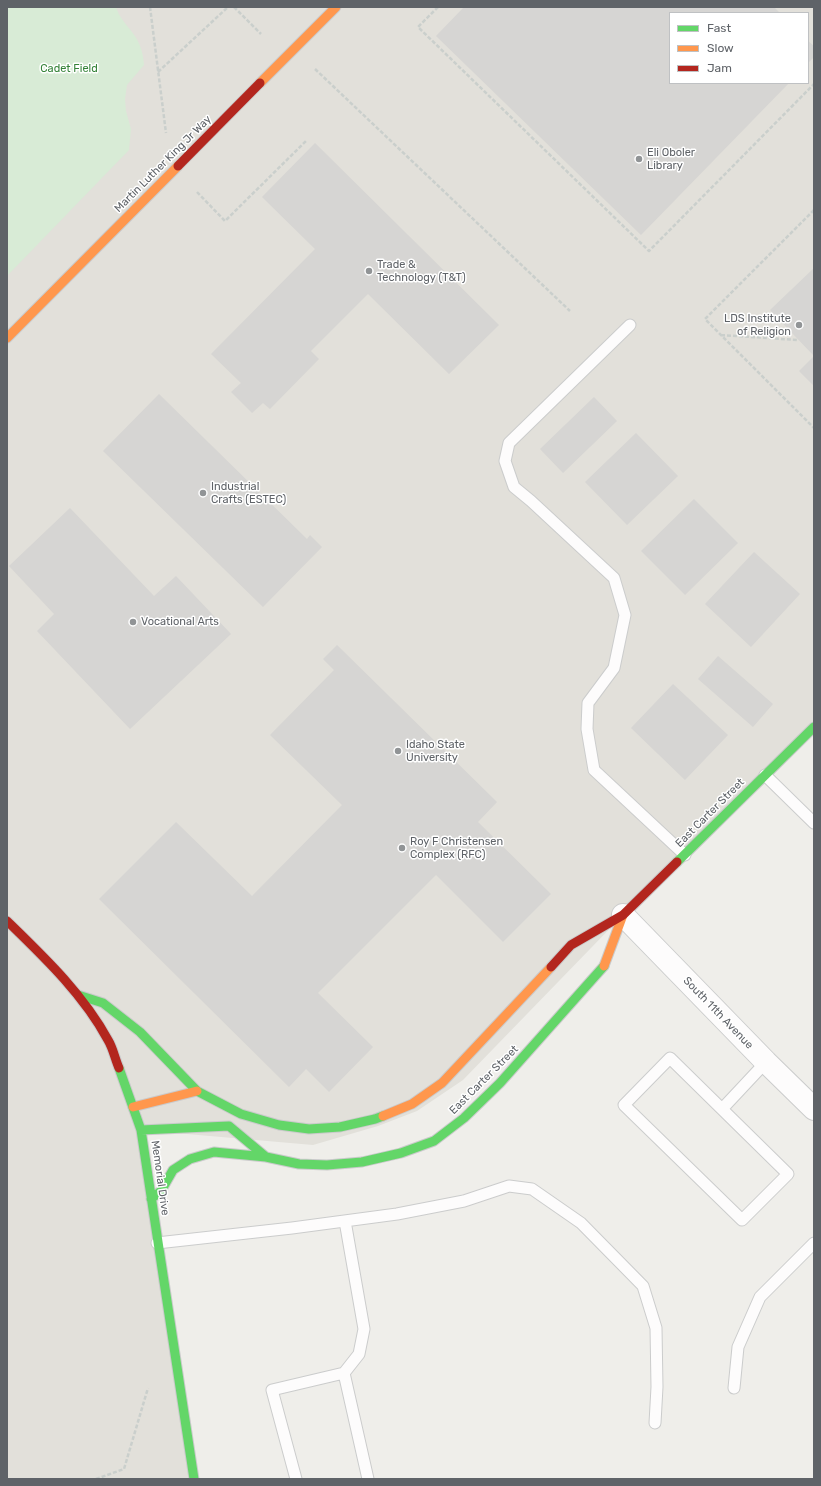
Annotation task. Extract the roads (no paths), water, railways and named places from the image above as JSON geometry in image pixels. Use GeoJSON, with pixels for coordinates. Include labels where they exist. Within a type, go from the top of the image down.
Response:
{"type":"FeatureCollection","features":[{"type":"Feature","properties":{"kind":"street","name":"Martin Luther King Jr Way"},"geometry":{"type":"LineString","coordinates":[[7,338],[336,7]]}},
{"type":"Feature","properties":{"kind":"street","name":"East Carter Street"},"geometry":{"type":"LineString","coordinates":[[78,995],[103,1003],[140,1032],[197,1091],[241,1114],[279,1125],[309,1129],[340,1127],[375,1119],[412,1104],[442,1082],[571,945],[623,915],[814,727]]}},
{"type":"Feature","properties":{"kind":"street","name":"East Carter Street"},"geometry":{"type":"LineString","coordinates":[[141,1130],[229,1126],[266,1157],[299,1164],[327,1165],[362,1162],[401,1153],[434,1141],[464,1118],[500,1083],[604,966],[623,915]]}},
{"type":"Feature","properties":{"kind":"street","name":"South 11th Avenue"},"geometry":{"type":"LineString","coordinates":[[623,915],[766,1062],[814,1109]]}},
{"type":"Feature","properties":{"kind":"street","name":"Memorial Drive"},"geometry":{"type":"LineString","coordinates":[[7,921],[42,955],[78,995],[108,1040],[141,1130],[194,1479]]}},
{"type":"Feature","properties":{"kind":"street"},"geometry":{"type":"LineString","coordinates":[[133,1107],[197,1091]]}},
{"type":"Feature","properties":{"kind":"street"},"geometry":{"type":"LineString","coordinates":[[151,1199],[161,1191],[173,1170],[190,1159],[214,1152],[266,1157]]}},
{"type":"Feature","properties":{"kind":"lane"},"geometry":{"type":"LineString","coordinates":[[630,325],[509,443],[505,461],[514,487],[614,578],[625,615],[614,668],[588,703],[587,729],[594,770],[685,855]]}},
{"type":"Feature","properties":{"kind":"lane"},"geometry":{"type":"LineString","coordinates":[[766,775],[814,823]]}},
{"type":"Feature","properties":{"kind":"lane"},"geometry":{"type":"LineString","coordinates":[[670,1058],[722,1109],[788,1174],[742,1220],[624,1105],[670,1058]]}},
{"type":"Feature","properties":{"kind":"lane"},"geometry":{"type":"LineString","coordinates":[[722,1109],[766,1062]]}},
{"type":"Feature","properties":{"kind":"lane"},"geometry":{"type":"LineString","coordinates":[[157,1243],[292,1228],[397,1214],[464,1201],[509,1186],[532,1189],[581,1224],[643,1286],[656,1328],[657,1387],[655,1423]]}},
{"type":"Feature","properties":{"kind":"lane"},"geometry":{"type":"LineString","coordinates":[[296,1479],[272,1390],[344,1373],[359,1354],[364,1329],[345,1221]]}},
{"type":"Feature","properties":{"kind":"lane"},"geometry":{"type":"LineString","coordinates":[[734,1388],[738,1347],[760,1297],[814,1243]]}},
{"type":"Feature","properties":{"kind":"lane"},"geometry":{"type":"LineString","coordinates":[[344,1373],[368,1479]]}},
{"type":"Feature","properties":{"kind":"place","name":"Eli Oboler Library"},"geometry":{"type":"Point","coordinates":[639,159]}},
{"type":"Feature","properties":{"kind":"place","name":"Trade & Technology (T&T)"},"geometry":{"type":"Point","coordinates":[369,271]}},
{"type":"Feature","properties":{"kind":"place","name":"LDS Institute of Religion"},"geometry":{"type":"Point","coordinates":[799,325]}},
{"type":"Feature","properties":{"kind":"place","name":"Industrial Crafts (ESTEC)"},"geometry":{"type":"Point","coordinates":[203,493]}},
{"type":"Feature","properties":{"kind":"place","name":"Vocational Arts"},"geometry":{"type":"Point","coordinates":[133,622]}},
{"type":"Feature","properties":{"kind":"place","name":"Idaho State University"},"geometry":{"type":"Point","coordinates":[398,751]}},
{"type":"Feature","properties":{"kind":"place","name":"Roy F Christensen Complex (RFC)"},"geometry":{"type":"Point","coordinates":[402,848]}},
{"type":"Feature","properties":{"kind":"park label","name":"Cadet Field"},"geometry":{"type":"Point","coordinates":[69,69]}}]}
